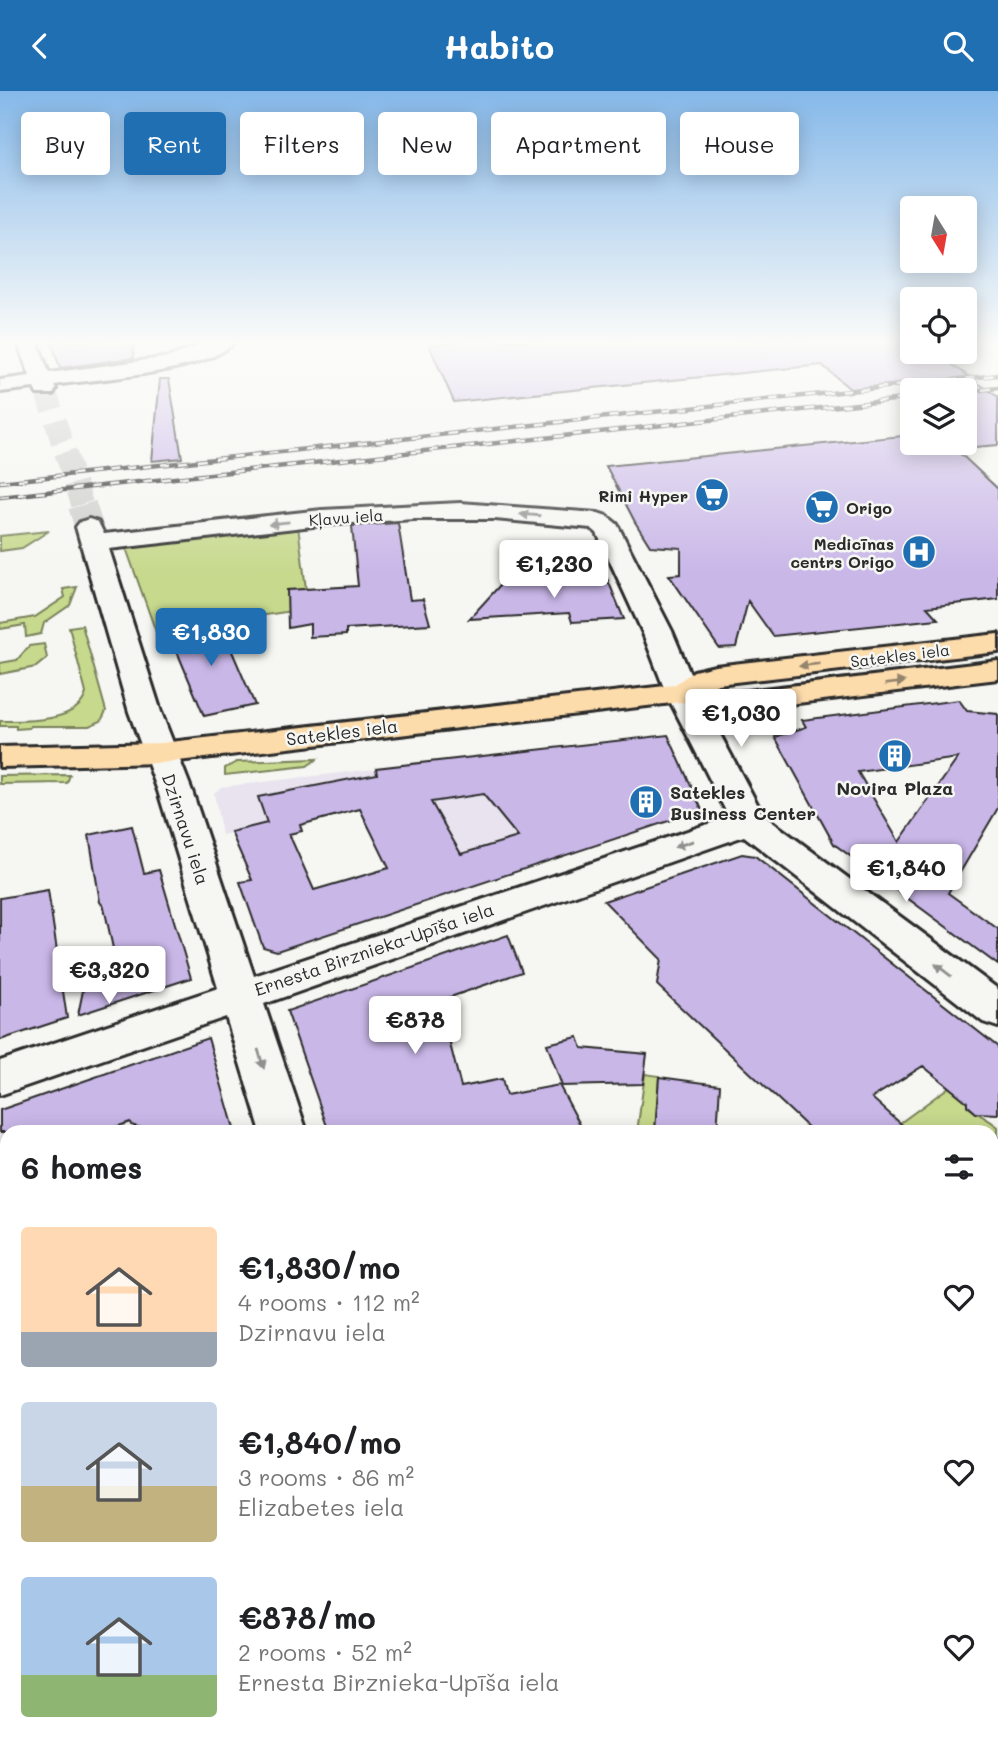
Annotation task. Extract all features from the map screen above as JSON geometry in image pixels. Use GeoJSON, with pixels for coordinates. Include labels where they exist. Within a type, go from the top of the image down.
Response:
{"type":"FeatureCollection","features":[{"type":"Feature","properties":{"kind":"main road","name":"Satekles iela"},"geometry":{"type":"LineString","coordinates":[[682,693],[698,681],[715,675],[998,643]]}},
{"type":"Feature","properties":{"kind":"main road","name":"Satekles iela"},"geometry":{"type":"LineString","coordinates":[[0,757],[161,753],[682,693],[711,701],[730,702],[998,670]]}},
{"type":"Feature","properties":{"kind":"street","name":"Kļavu iela"},"geometry":{"type":"LineString","coordinates":[[91,535],[461,511],[598,521],[608,529],[657,631],[682,693]]}},
{"type":"Feature","properties":{"kind":"street","name":"Dzirnavu iela"},"geometry":{"type":"LineString","coordinates":[[91,535],[282,1125]]}},
{"type":"Feature","properties":{"kind":"street"},"geometry":{"type":"LineString","coordinates":[[682,693],[749,822],[998,1011]]}},
{"type":"Feature","properties":{"kind":"street","name":"Ernesta Birznieka-Upīša iela"},"geometry":{"type":"LineString","coordinates":[[0,1078],[749,822]]}},
{"type":"Feature","properties":{"kind":"shaded area","name":"Satekles Business Center"},"geometry":{"type":"Polygon","coordinates":[[[668,735],[702,810],[441,895],[382,795],[222,835],[214,793],[221,787],[668,735]]]}},
{"type":"Feature","properties":{"kind":"shaded area"},"geometry":{"type":"Polygon","coordinates":[[[105,1079],[116,1125],[0,1125],[0,1114],[105,1079]]]}},
{"type":"Feature","properties":{"kind":"green space"},"geometry":{"type":"Polygon","coordinates":[[[298,526],[306,589],[318,607],[156,632],[126,548],[298,526]]]}},
{"type":"Feature","properties":{"kind":"green space"},"geometry":{"type":"Polygon","coordinates":[[[49,531],[22,548],[0,551],[0,536],[49,531]]]}},
{"type":"Feature","properties":{"kind":"green space"},"geometry":{"type":"Polygon","coordinates":[[[77,587],[70,605],[44,623],[41,634],[26,637],[25,625],[0,629],[0,623],[35,617],[65,597],[63,589],[77,587]]]}},
{"type":"Feature","properties":{"kind":"green space"},"geometry":{"type":"Polygon","coordinates":[[[82,625],[106,711],[101,721],[89,726],[31,726],[16,729],[16,726],[0,726],[0,721],[35,720],[62,715],[81,703],[86,693],[69,627],[82,625]]]}},
{"type":"Feature","properties":{"kind":"green space"},"geometry":{"type":"Polygon","coordinates":[[[44,644],[47,658],[36,667],[0,674],[0,663],[17,660],[29,646],[44,644]]]}},
{"type":"Feature","properties":{"kind":"green space"},"geometry":{"type":"Polygon","coordinates":[[[317,759],[307,766],[225,775],[225,768],[237,762],[317,759]]]}},
{"type":"Feature","properties":{"kind":"green space"},"geometry":{"type":"Polygon","coordinates":[[[70,775],[67,783],[0,784],[0,776],[70,775]]]}},
{"type":"Feature","properties":{"kind":"green space"},"geometry":{"type":"Polygon","coordinates":[[[645,1074],[659,1076],[656,1125],[638,1125],[645,1074]]]}},
{"type":"Feature","properties":{"kind":"green space"},"geometry":{"type":"Polygon","coordinates":[[[949,1087],[967,1101],[967,1106],[995,1125],[902,1125],[900,1123],[949,1087]]]}},
{"type":"Feature","properties":{"kind":"building"},"geometry":{"type":"Polygon","coordinates":[[[156,418],[175,418],[182,458],[152,461],[156,418]]]}},
{"type":"Feature","properties":{"kind":"building"},"geometry":{"type":"Polygon","coordinates":[[[977,418],[998,418],[998,445],[977,447],[977,418]]]}},
{"type":"Feature","properties":{"kind":"building"},"geometry":{"type":"Polygon","coordinates":[[[900,436],[900,455],[962,455],[998,489],[998,599],[927,607],[938,619],[773,636],[748,601],[736,647],[719,648],[669,575],[681,574],[681,548],[650,546],[606,466],[900,436]]]}},
{"type":"Feature","properties":{"kind":"building"},"geometry":{"type":"Polygon","coordinates":[[[398,523],[410,600],[423,599],[430,624],[346,629],[346,635],[310,637],[310,624],[288,628],[287,590],[358,586],[352,526],[398,523]]]}},
{"type":"Feature","properties":{"kind":"building"},"geometry":{"type":"Polygon","coordinates":[[[607,578],[624,619],[572,622],[569,613],[469,619],[501,584],[607,578]]]}},
{"type":"Feature","properties":{"kind":"building"},"geometry":{"type":"Polygon","coordinates":[[[219,621],[255,705],[204,716],[168,630],[219,621]]]}},
{"type":"Feature","properties":{"kind":"building"},"geometry":{"type":"Polygon","coordinates":[[[959,700],[967,711],[998,714],[998,808],[948,893],[998,929],[998,965],[834,844],[775,737],[806,727],[802,720],[959,700]],[[958,758],[858,772],[899,842],[958,758]]]}},
{"type":"Feature","properties":{"kind":"building"},"geometry":{"type":"Polygon","coordinates":[[[668,735],[702,810],[277,951],[263,947],[240,882],[252,880],[231,832],[267,823],[258,797],[377,774],[376,768],[668,735]],[[483,794],[431,802],[461,854],[518,837],[483,794]],[[360,809],[300,825],[302,831],[289,834],[314,890],[389,868],[360,809]]]}},
{"type":"Feature","properties":{"kind":"building"},"geometry":{"type":"Polygon","coordinates":[[[132,826],[144,873],[159,870],[191,978],[78,1015],[89,961],[114,953],[104,907],[100,902],[89,835],[132,826]]]}},
{"type":"Feature","properties":{"kind":"building"},"geometry":{"type":"Polygon","coordinates":[[[742,854],[755,856],[998,1047],[998,1114],[976,1113],[967,1102],[923,1066],[872,1098],[902,1125],[806,1125],[657,985],[661,959],[604,901],[742,854]]]}},
{"type":"Feature","properties":{"kind":"building"},"geometry":{"type":"Polygon","coordinates":[[[48,890],[67,1018],[0,1040],[0,898],[48,890]]]}},
{"type":"Feature","properties":{"kind":"building"},"geometry":{"type":"Polygon","coordinates":[[[508,935],[522,972],[439,1001],[461,1087],[502,1079],[506,1095],[559,1085],[580,1125],[327,1125],[287,1011],[508,935]]]}},
{"type":"Feature","properties":{"kind":"building"},"geometry":{"type":"Polygon","coordinates":[[[578,1037],[582,1048],[647,1054],[643,1084],[562,1086],[547,1044],[578,1037]]]}},
{"type":"Feature","properties":{"kind":"building"},"geometry":{"type":"Polygon","coordinates":[[[208,1038],[233,1125],[131,1125],[130,1122],[122,1125],[0,1125],[0,1110],[208,1038]]]}},
{"type":"Feature","properties":{"kind":"building"},"geometry":{"type":"Polygon","coordinates":[[[659,1077],[720,1085],[717,1125],[656,1125],[659,1077]]]}},
{"type":"Feature","properties":{"kind":"tunnel"},"geometry":{"type":"LineString","coordinates":[[54,418],[83,507]]}},
{"type":"Feature","properties":{"kind":"tunnel"},"geometry":{"type":"LineString","coordinates":[[82,505],[89,527]]}},
{"type":"Feature","properties":{"kind":"railway"},"geometry":{"type":"LineString","coordinates":[[0,482],[593,418]]}},
{"type":"Feature","properties":{"kind":"railway"},"geometry":{"type":"LineString","coordinates":[[0,497],[724,418]]}},
{"type":"Feature","properties":{"kind":"place","name":"Rimi Hyper"},"geometry":{"type":"Point","coordinates":[712,495]}},
{"type":"Feature","properties":{"kind":"place","name":"Origo"},"geometry":{"type":"Point","coordinates":[822,507]}},
{"type":"Feature","properties":{"kind":"place","name":"Medicīnas centrs Origo"},"geometry":{"type":"Point","coordinates":[919,552]}},
{"type":"Feature","properties":{"kind":"place","name":"Novira Plaza"},"geometry":{"type":"Point","coordinates":[895,756]}},
{"type":"Feature","properties":{"kind":"place","name":"Satekles Business Center"},"geometry":{"type":"Point","coordinates":[646,802]}}]}
